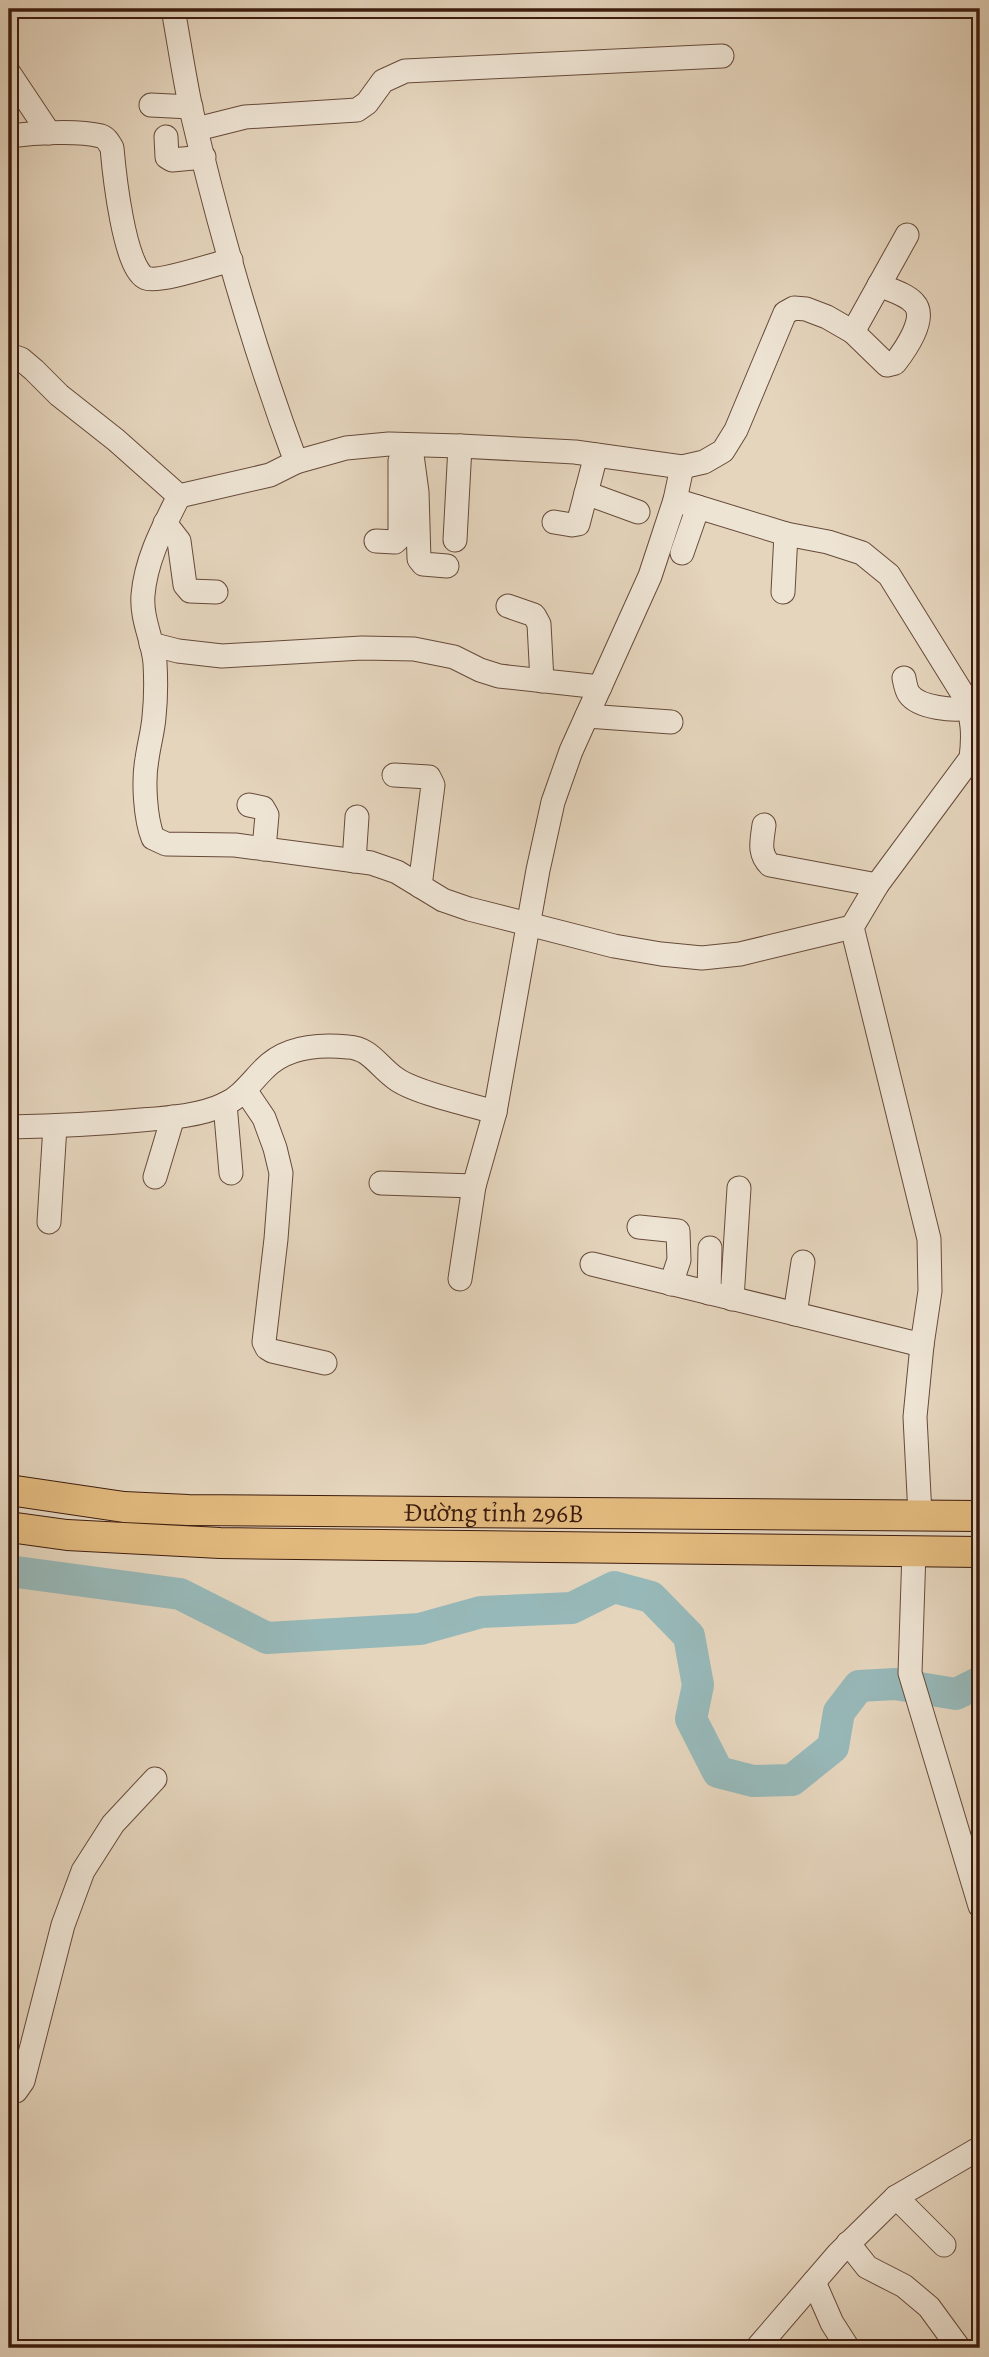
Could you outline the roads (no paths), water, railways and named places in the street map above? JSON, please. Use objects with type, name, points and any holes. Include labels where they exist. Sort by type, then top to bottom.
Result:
[{"type":"main road","name":"Đường tỉnh 296B","points":[[9,1490],[124,1507],[188,1510],[980,1516]]},
{"type":"main road","name":"Đường tỉnh 296B","points":[[9,1527],[67,1535],[220,1544],[980,1552]]},
{"type":"street","points":[[173,9],[194,118],[231,260],[268,386],[296,462]]},
{"type":"street","points":[[151,105],[194,118],[356,110],[367,103],[383,81],[405,71],[722,56]]},
{"type":"street","points":[[9,73],[49,133]]},
{"type":"street","points":[[9,136],[49,133],[101,136],[108,140],[112,148],[119,207],[127,239],[137,272],[146,278],[160,279],[231,260]]},
{"type":"street","points":[[166,137],[167,157],[172,160],[204,157]]},
{"type":"street","points":[[853,332],[907,235]]},
{"type":"street","points":[[852,927],[740,954],[702,958],[614,946],[468,909],[443,900],[397,872],[371,863],[235,845],[166,844],[153,838],[149,826],[146,761],[155,716],[155,659],[144,620],[142,597],[148,566],[179,496],[271,475],[296,462],[346,448],[460,446],[596,455],[682,467],[704,462],[723,451],[736,430],[785,313],[794,308],[806,309],[827,317],[853,332],[887,365],[895,363],[918,322],[918,309],[908,298],[879,285]]},
{"type":"street","points":[[9,355],[21,359],[59,395],[116,440],[179,496]]},
{"type":"street","points":[[455,540],[460,446]]},
{"type":"street","points":[[376,541],[395,542],[400,537],[409,448]]},
{"type":"street","points":[[409,448],[417,492],[419,559],[423,564],[446,566]]},
{"type":"street","points":[[554,522],[578,524],[596,455]]},
{"type":"street","points":[[460,1279],[474,1186],[495,1112],[538,870],[553,802],[571,751],[650,576],[675,500],[682,467]]},
{"type":"street","points":[[586,493],[638,512]]},
{"type":"street","points":[[675,500],[786,534],[828,542],[862,553],[889,575],[974,710],[976,750],[877,885],[852,927],[929,1239],[930,1291],[915,1417],[919,1515]]},
{"type":"street","points":[[682,553],[698,507]]},
{"type":"street","points":[[165,523],[180,541],[185,585],[190,591],[216,592]]},
{"type":"street","points":[[783,592],[786,534]]},
{"type":"street","points":[[508,606],[534,615],[538,624],[542,681]]},
{"type":"street","points":[[150,644],[222,656],[362,648],[414,649],[454,657],[499,676],[600,687]]},
{"type":"street","points":[[904,678],[908,694],[915,699],[956,711],[974,710]]},
{"type":"street","points":[[587,716],[671,722]]},
{"type":"street","points":[[394,775],[429,778],[433,785],[420,886]]},
{"type":"street","points":[[249,805],[263,808],[267,815],[264,849]]},
{"type":"street","points":[[354,861],[357,817]]},
{"type":"street","points":[[764,825],[761,846],[763,858],[770,865],[877,885]]},
{"type":"street","points":[[9,1127],[173,1117],[225,1104],[245,1090],[266,1067],[283,1054],[299,1049],[345,1046],[360,1048],[398,1081],[495,1112]]},
{"type":"street","points":[[245,1090],[264,1118],[281,1173],[264,1342],[272,1352],[326,1363]]},
{"type":"street","points":[[225,1104],[231,1173]]},
{"type":"street","points":[[155,1177],[173,1117]]},
{"type":"street","points":[[49,1222],[55,1126]]},
{"type":"street","points":[[381,1183],[474,1186]]},
{"type":"street","points":[[732,1299],[739,1188]]},
{"type":"street","points":[[639,1227],[678,1231],[679,1260],[671,1284]]},
{"type":"street","points":[[709,1293],[710,1248]]},
{"type":"street","points":[[794,1314],[803,1262]]},
{"type":"street","points":[[592,1265],[922,1345]]},
{"type":"street","points":[[914,1551],[910,1673],[980,1906]]},
{"type":"street","points":[[9,2092],[16,2091],[23,2081],[63,1925],[83,1871],[113,1824],[155,1779]]},
{"type":"street","points":[[760,2347],[848,2244],[896,2197],[980,2148]]},
{"type":"street","points":[[896,2197],[944,2245]]},
{"type":"street","points":[[848,2244],[867,2267],[904,2286],[929,2306],[959,2348]]},
{"type":"street","points":[[814,2282],[832,2323],[848,2348]]},
{"type":"waterway","points":[[9,1571],[180,1594],[267,1638],[420,1629],[481,1612],[572,1608],[614,1587],[651,1597],[689,1636],[698,1685],[691,1719],[718,1772],[753,1781],[792,1780],[833,1747],[839,1712],[859,1686],[895,1684],[956,1694],[980,1682]]}]
